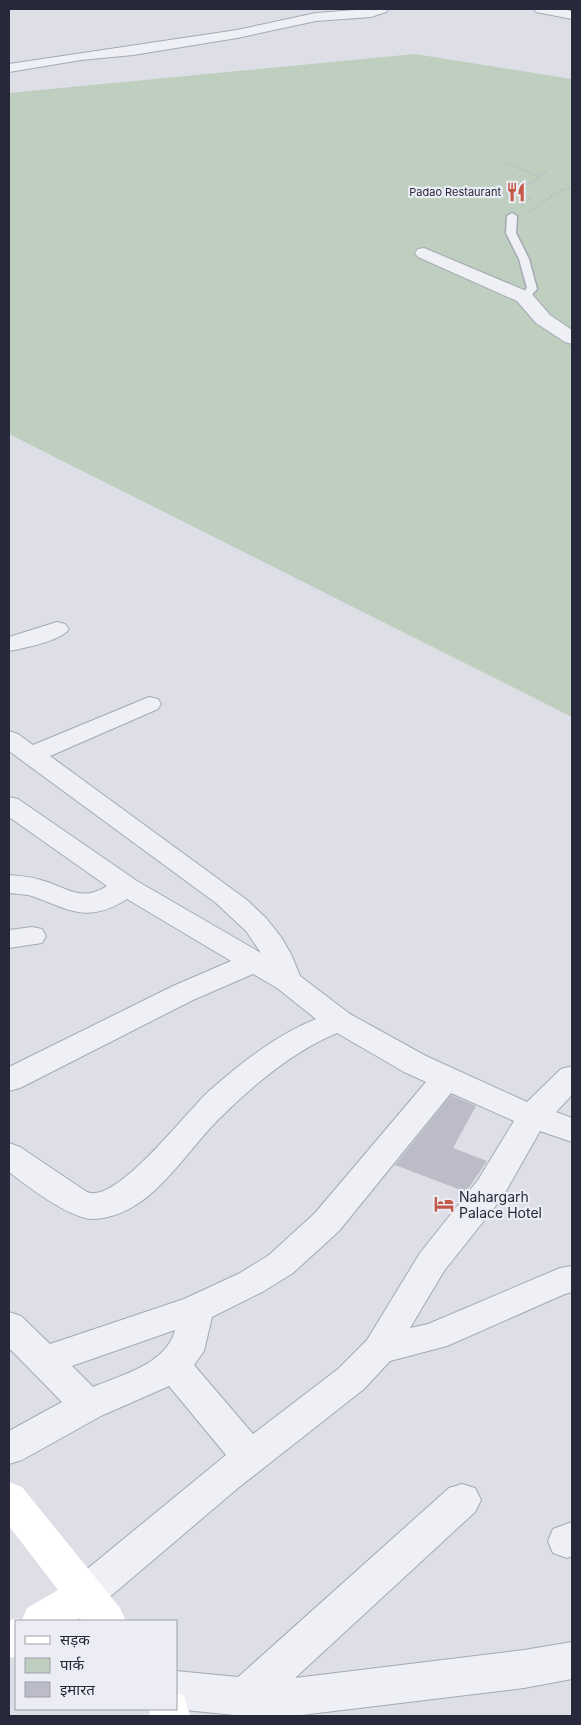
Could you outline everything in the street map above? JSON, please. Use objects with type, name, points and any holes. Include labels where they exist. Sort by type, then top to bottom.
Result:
[{"type":"street","points":[[9,68],[65,58],[133,51],[316,17],[371,13],[381,9]]},
{"type":"street","points":[[541,9],[572,15]]},
{"type":"street","points":[[424,253],[524,298],[543,319],[572,338]]},
{"type":"street","points":[[9,644],[57,629]]},
{"type":"street","points":[[31,755],[149,704]]},
{"type":"street","points":[[9,739],[226,897],[253,920],[274,946],[287,981]]},
{"type":"street","points":[[9,805],[127,887],[287,981],[339,1021],[415,1064],[514,1109],[572,1131]]},
{"type":"street","points":[[9,884],[35,887],[71,902],[86,904],[102,902],[127,887]]},
{"type":"street","points":[[9,1080],[183,993],[255,962]]},
{"type":"street","points":[[9,1155],[72,1199],[91,1207],[107,1204],[121,1198],[147,1178],[219,1099],[298,1040],[339,1021]]},
{"type":"street","points":[[44,1620],[95,1608],[250,1458],[351,1379],[380,1350],[432,1262],[490,1188],[533,1115],[572,1077]]},
{"type":"street","points":[[44,1361],[196,1309],[252,1282],[281,1264],[320,1228],[446,1078]]},
{"type":"street","points":[[380,1350],[435,1336],[560,1281],[572,1279]]},
{"type":"street","points":[[162,1374],[186,1351],[192,1333],[196,1309]]},
{"type":"street","points":[[9,1326],[88,1405]]},
{"type":"street","points":[[9,1449],[88,1405],[162,1374],[177,1370],[250,1458]]},
{"type":"street","points":[[9,1498],[95,1608]]},
{"type":"street","points":[[245,1697],[462,1500]]},
{"type":"street","points":[[178,1690],[245,1697],[293,1697],[524,1669],[572,1661]]},
{"type":"lane","points":[[512,216],[508,225],[510,234],[524,258],[532,289],[524,298]]},
{"type":"path","points":[[507,163],[537,176],[546,172]]},
{"type":"path","points":[[527,185],[539,179],[537,176]]},
{"type":"path","points":[[512,216],[527,213],[559,191],[570,187]]},
{"type":"green space","points":[[415,54],[572,79],[572,717],[9,434],[9,93]]},
{"type":"building","points":[[451,1095],[476,1106],[453,1148],[487,1161],[466,1192],[395,1165]]},
{"type":"place","name":"Padao Restaurant","points":[[516,192]]},
{"type":"place","name":"Nahargarh Palace Hotel","points":[[444,1204]]}]
